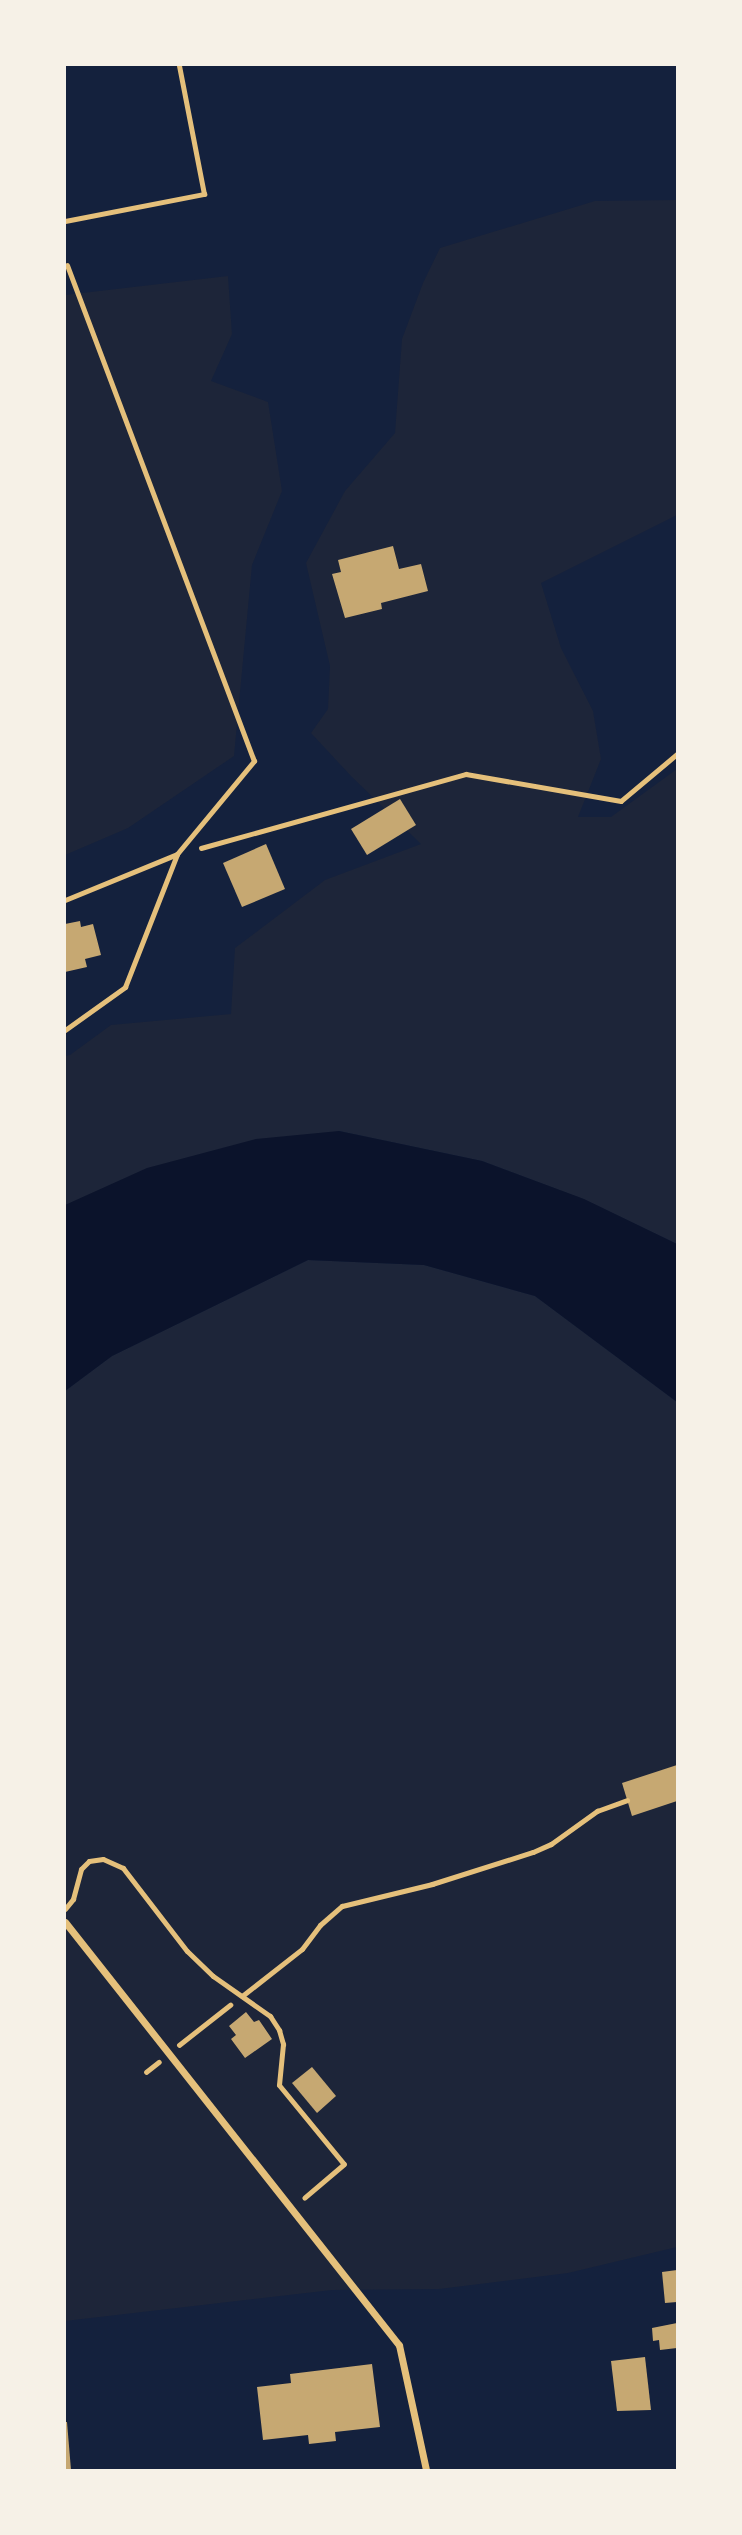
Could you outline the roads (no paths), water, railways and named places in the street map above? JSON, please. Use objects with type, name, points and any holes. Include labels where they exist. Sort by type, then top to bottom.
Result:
[{"type":"street","points":[[65,1923],[399,2345],[426,2470]]},
{"type":"lane","points":[[65,220],[204,194],[179,65]]},
{"type":"lane","points":[[65,264],[254,761],[177,855],[125,987],[65,1030]]},
{"type":"lane","points":[[65,900],[177,855]]},
{"type":"lane","points":[[242,1996],[302,1949],[320,1926],[342,1906],[432,1884],[533,1852],[551,1844],[597,1811],[627,1800]]},
{"type":"lane","points":[[65,1909],[73,1899],[81,1869],[89,1861],[103,1859],[123,1868],[187,1951],[213,1976],[270,2016],[284,2044],[279,2085],[344,2164],[304,2198]]}]
